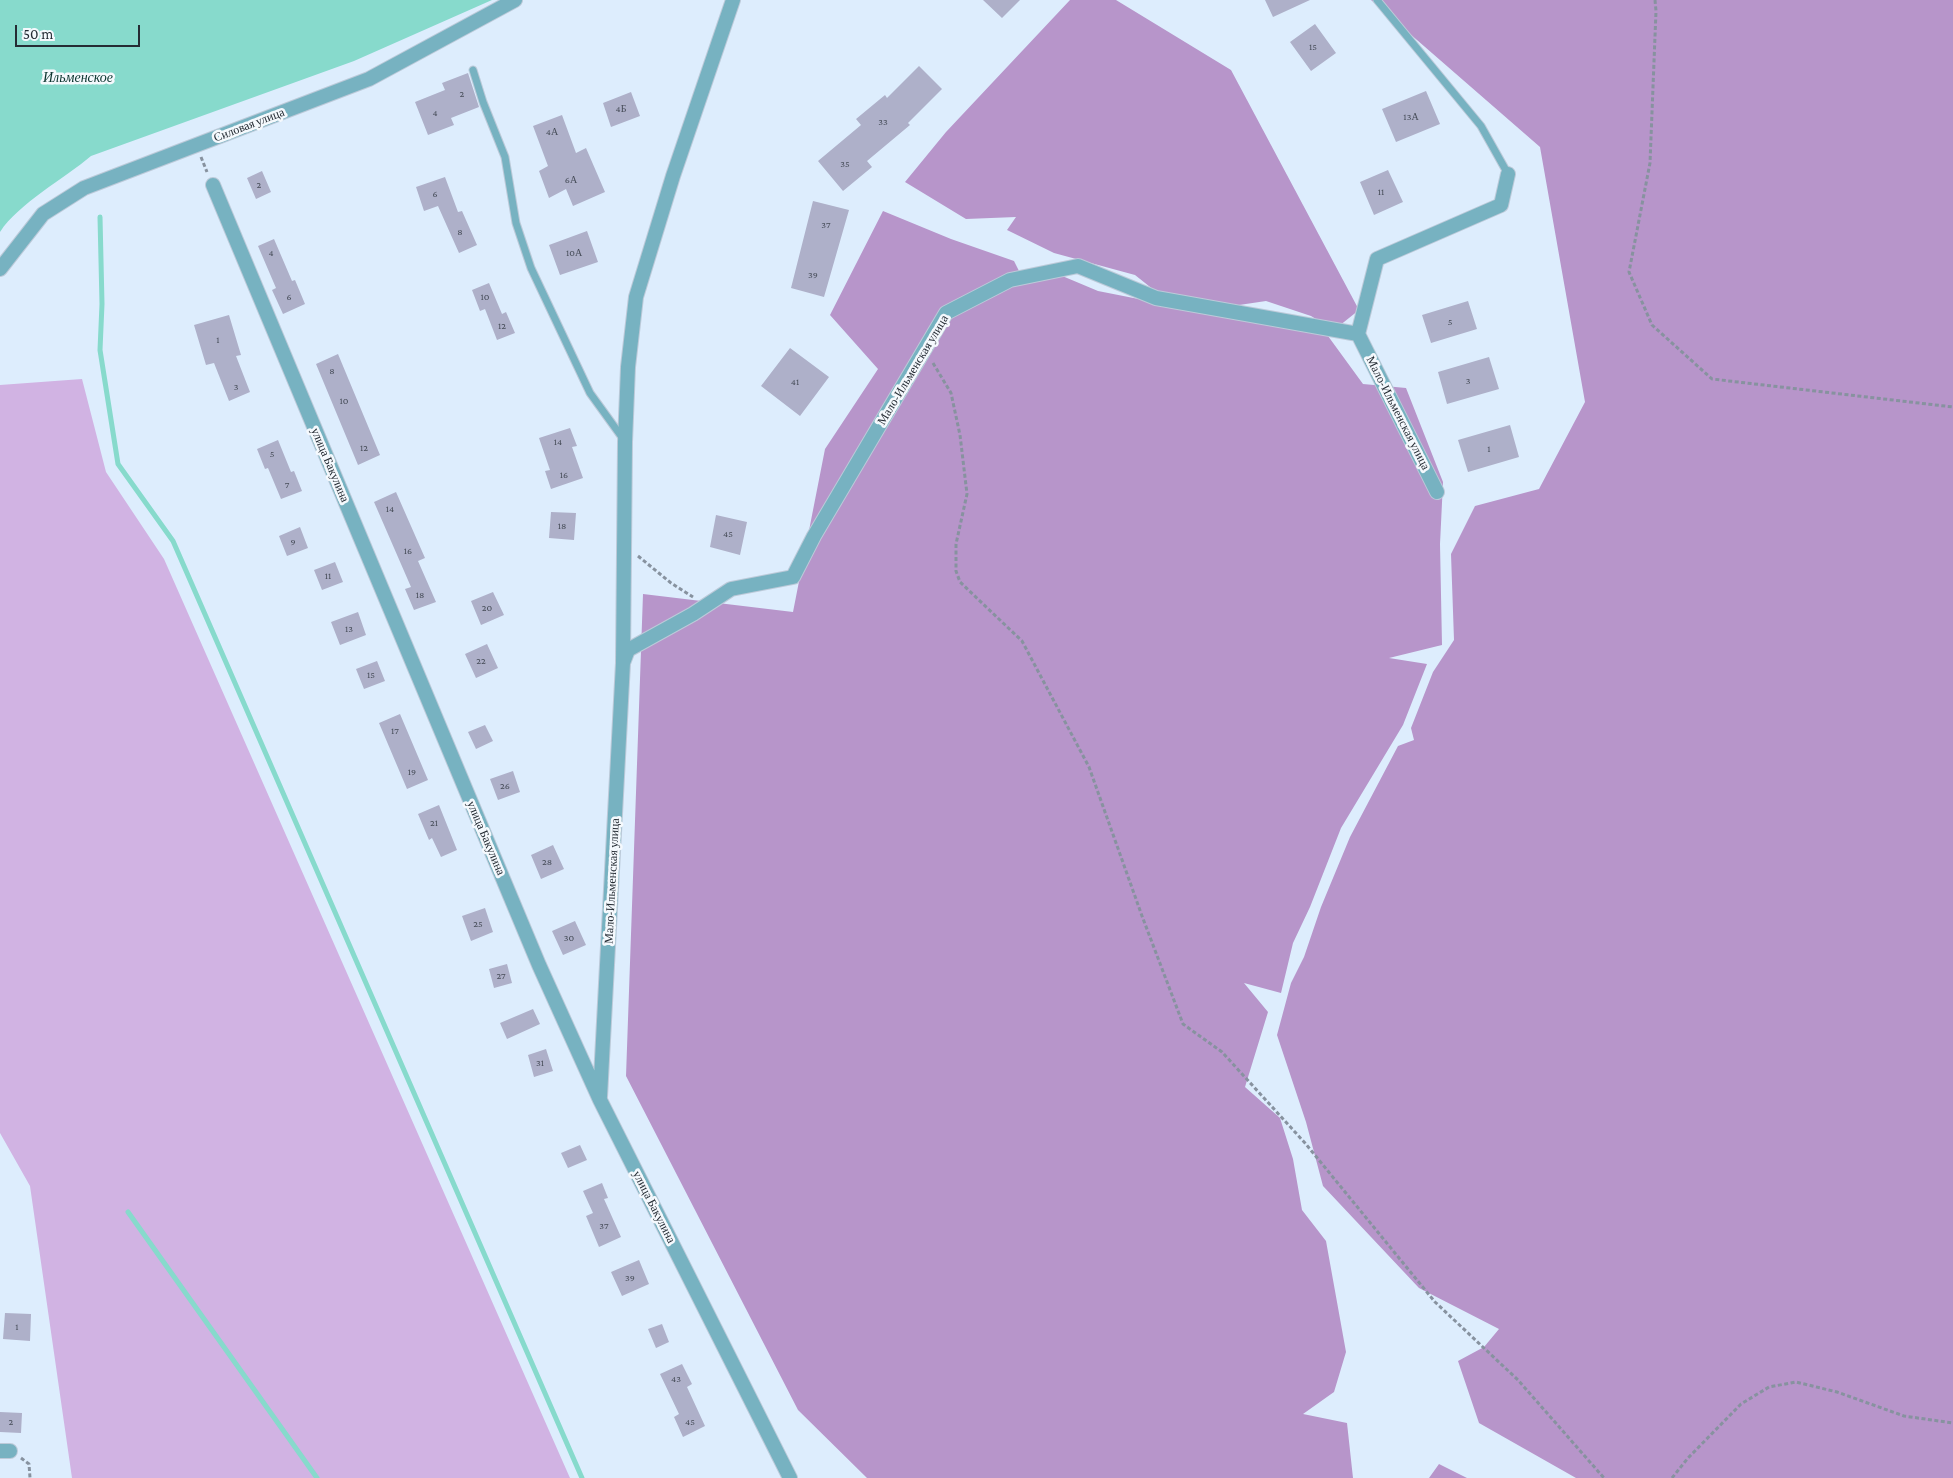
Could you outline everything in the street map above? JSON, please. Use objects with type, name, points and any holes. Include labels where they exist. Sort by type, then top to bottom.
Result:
[{"type":"street","name":"Силовая улица","points":[[0,269],[43,214],[84,188],[369,79],[514,0]]},
{"type":"street","name":"Мало-Ильменская улица","points":[[600,1100],[623,663],[625,442],[628,367],[636,296],[673,176],[733,0]]},
{"type":"street","points":[[1358,334],[1377,260],[1502,205],[1508,174]]},
{"type":"street","name":"улица Бакулина","points":[[213,185],[536,956],[600,1100],[790,1478]]},
{"type":"street","name":"Мало-Ильменская улица","points":[[623,663],[628,650],[693,614],[731,590],[793,577],[814,536],[946,313],[1010,280],[1078,266],[1156,298],[1358,334],[1437,492]]},
{"type":"lane","points":[[1377,0],[1481,126],[1508,174]]},
{"type":"lane","points":[[473,70],[483,102],[505,157],[516,223],[531,268],[590,393],[625,442]]},
{"type":"path","points":[[1655,0],[1650,163],[1629,272],[1652,325],[1712,378],[1953,407]]},
{"type":"path","points":[[196,145],[213,185]]},
{"type":"path","points":[[925,349],[951,393],[960,435],[967,494],[956,544],[956,571],[960,582],[1022,641],[1089,767],[1183,1024],[1222,1052],[1305,1143],[1435,1302],[1518,1380],[1604,1478]]},
{"type":"path","points":[[624,545],[671,583],[707,605]]},
{"type":"path","points":[[1672,1478],[1688,1458],[1741,1404],[1769,1387],[1796,1382],[1837,1392],[1904,1416],[1953,1423]]},
{"type":"path","points":[[5,1451],[30,1464],[30,1478]]},
{"type":"shaded area","points":[[1070,0],[1116,0],[1231,70],[1359,310],[1334,330],[1311,316],[1266,301],[1192,312],[1275,314],[1305,330],[1328,336],[1363,384],[1406,388],[1443,482],[1440,544],[1442,645],[1389,658],[1427,664],[1403,725],[1341,828],[1310,907],[1293,943],[1281,993],[1244,983],[1268,1012],[1245,1087],[1280,1118],[1293,1159],[1302,1210],[1326,1241],[1346,1352],[1334,1392],[1303,1414],[1347,1423],[1353,1478],[867,1478],[798,1410],[626,1076],[643,594],[793,612],[825,449],[878,369],[830,315],[883,211],[951,239],[1014,261],[1024,281],[1048,270],[1098,291],[1174,306],[1135,275],[1054,253],[1007,230],[1016,217],[966,219],[905,182],[946,132]]},
{"type":"shaded area","points":[[1371,0],[1953,0],[1953,1478],[1576,1478],[1479,1423],[1458,1361],[1484,1347],[1499,1329],[1419,1288],[1323,1186],[1306,1122],[1277,1035],[1291,983],[1304,957],[1321,907],[1350,837],[1398,746],[1414,740],[1411,728],[1433,672],[1454,640],[1451,554],[1475,506],[1539,489],[1585,402],[1540,147]]},
{"type":"shaded area","points":[[82,379],[106,472],[164,559],[570,1478],[72,1478],[30,1186],[0,1133],[0,385]]},
{"type":"shaded area","points":[[1439,1464],[1467,1478],[1429,1478]]},
{"type":"water","name":"Ильменское","points":[[0,0],[492,0],[354,61],[91,156],[18,211],[0,232]]},
{"type":"building","points":[[983,0],[1020,0],[1002,18]]},
{"type":"building","points":[[1265,0],[1310,0],[1273,17]]},
{"type":"building","points":[[1315,24],[1336,53],[1311,71],[1290,42]]},
{"type":"building","points":[[919,66],[942,89],[908,123],[910,125],[867,161],[872,167],[843,191],[818,161],[861,125],[856,119],[885,95],[887,98]]},
{"type":"building","points":[[468,73],[479,107],[451,118],[454,125],[428,135],[415,102],[445,90],[442,83]]},
{"type":"building","points":[[1426,91],[1440,124],[1396,142],[1382,109]]},
{"type":"building","points":[[631,92],[640,116],[611,127],[603,103]]},
{"type":"building","points":[[562,115],[576,153],[586,148],[605,192],[573,206],[566,189],[549,198],[539,171],[548,166],[533,126]]},
{"type":"building","points":[[1388,170],[1403,202],[1374,215],[1360,182]]},
{"type":"building","points":[[262,171],[271,192],[256,199],[247,178]]},
{"type":"building","points":[[445,177],[458,212],[462,211],[477,245],[459,253],[438,206],[424,211],[416,187]]},
{"type":"building","points":[[813,201],[849,210],[824,297],[791,288]]},
{"type":"building","points":[[587,231],[598,262],[560,275],[549,245]]},
{"type":"building","points":[[274,239],[292,281],[295,280],[305,304],[283,314],[272,290],[276,288],[258,246]]},
{"type":"building","points":[[489,283],[502,314],[506,312],[515,333],[497,340],[485,309],[480,311],[472,290]]},
{"type":"building","points":[[1468,301],[1477,329],[1431,343],[1422,315]]},
{"type":"building","points":[[229,315],[241,355],[236,356],[250,392],[229,401],[214,363],[206,365],[194,325]]},
{"type":"building","points":[[790,348],[829,377],[800,416],[761,386]]},
{"type":"building","points":[[338,354],[380,455],[358,465],[316,364]]},
{"type":"building","points":[[1489,357],[1499,389],[1447,404],[1438,372]]},
{"type":"building","points":[[1510,425],[1519,457],[1468,472],[1458,440]]},
{"type":"building","points":[[570,428],[577,446],[572,447],[583,478],[551,489],[545,471],[550,470],[539,438]]},
{"type":"building","points":[[278,440],[291,472],[294,471],[302,491],[281,499],[268,468],[265,469],[257,449]]},
{"type":"building","points":[[396,492],[425,558],[418,561],[436,602],[414,610],[405,589],[411,587],[374,502]]},
{"type":"building","points":[[551,512],[576,513],[574,540],[549,538]]},
{"type":"building","points":[[716,515],[747,522],[740,555],[710,547]]},
{"type":"building","points":[[300,527],[308,548],[287,556],[279,536]]},
{"type":"building","points":[[335,562],[343,582],[322,590],[314,570]]},
{"type":"building","points":[[493,592],[504,615],[481,625],[471,601]]},
{"type":"building","points":[[358,612],[366,635],[340,645],[331,622]]},
{"type":"building","points":[[487,644],[498,668],[476,678],[465,654]]},
{"type":"building","points":[[377,661],[385,681],[364,689],[356,669]]},
{"type":"building","points":[[400,714],[428,780],[407,789],[379,723]]},
{"type":"building","points":[[485,725],[493,741],[476,749],[468,732]]},
{"type":"building","points":[[513,771],[520,792],[498,800],[490,779]]},
{"type":"building","points":[[439,805],[457,850],[441,857],[432,838],[429,840],[418,814]]},
{"type":"building","points":[[553,845],[564,869],[541,879],[531,855]]},
{"type":"building","points":[[485,908],[493,932],[471,941],[462,916]]},
{"type":"building","points":[[575,921],[586,945],[563,955],[552,931]]},
{"type":"building","points":[[507,964],[512,983],[494,988],[489,969]]},
{"type":"building","points":[[533,1009],[540,1024],[507,1039],[500,1023]]},
{"type":"building","points":[[546,1049],[553,1071],[534,1077],[528,1055]]},
{"type":"building","points":[[580,1145],[587,1160],[568,1168],[561,1153]]},
{"type":"building","points":[[602,1183],[608,1198],[604,1199],[621,1237],[599,1247],[586,1216],[593,1213],[583,1191]]},
{"type":"building","points":[[639,1260],[649,1284],[622,1296],[611,1272]]},
{"type":"building","points":[[5,1313],[31,1314],[30,1341],[3,1339]]},
{"type":"building","points":[[662,1324],[669,1342],[656,1348],[648,1329]]},
{"type":"building","points":[[682,1364],[692,1384],[687,1387],[705,1426],[683,1437],[674,1417],[679,1414],[660,1374]]},
{"type":"building","points":[[0,1412],[22,1413],[21,1433],[0,1432]]},
{"type":"waterway","points":[[100,217],[102,304],[100,350],[118,464],[173,541],[582,1478]]},
{"type":"waterway","points":[[128,1212],[317,1478]]}]
